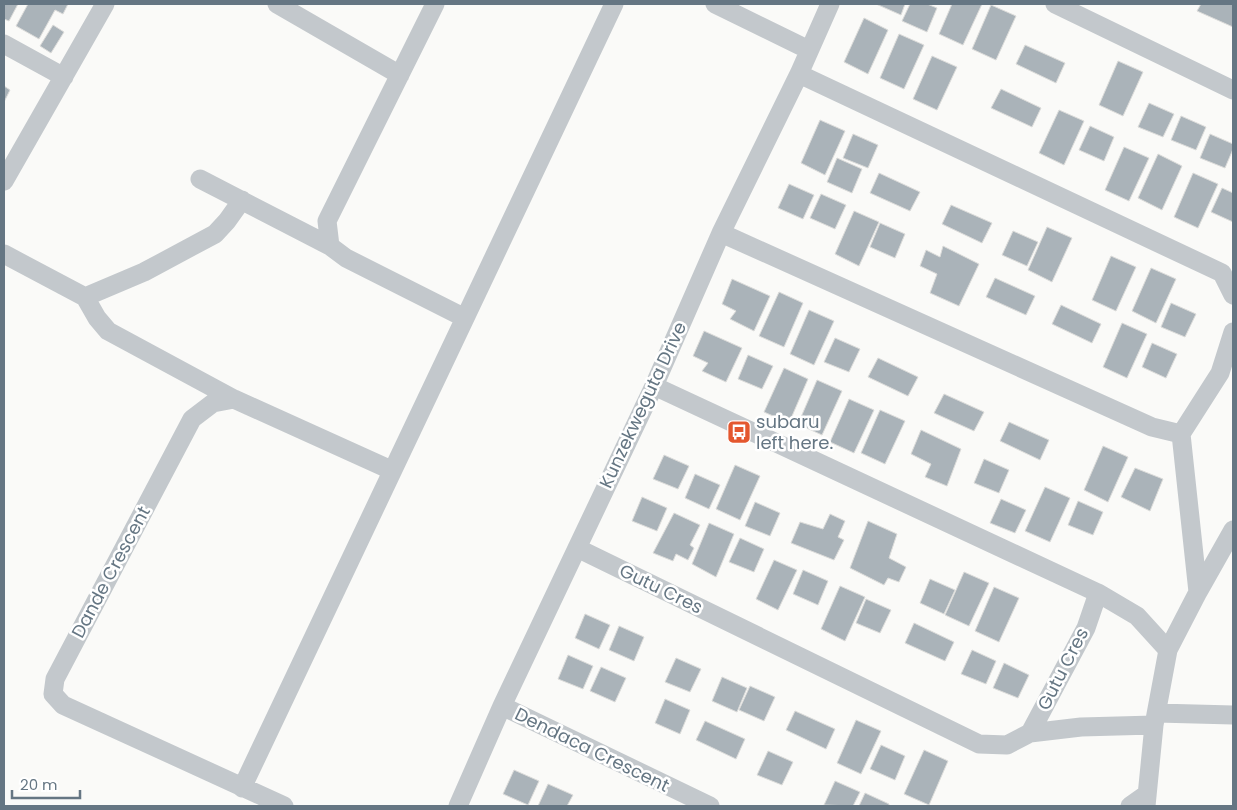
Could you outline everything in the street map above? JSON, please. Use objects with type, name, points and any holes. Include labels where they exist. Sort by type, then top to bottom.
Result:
[{"type":"street","points":[[4,180],[105,4]]},
{"type":"street","points":[[277,4],[400,75]]},
{"type":"street","points":[[330,246],[327,221],[435,4]]},
{"type":"street","points":[[242,788],[391,470],[466,318],[614,4]]},
{"type":"street","points":[[715,4],[809,50]]},
{"type":"street","name":"Kunzekweguta Drive","points":[[458,806],[502,706],[654,386],[721,233],[830,4]]},
{"type":"street","points":[[1055,4],[1233,90]]},
{"type":"street","points":[[4,44],[64,77]]},
{"type":"street","points":[[798,74],[1228,274],[1233,295]]},
{"type":"street","points":[[200,179],[330,246],[346,258],[466,318]]},
{"type":"street","points":[[85,297],[144,272],[215,234],[227,222],[242,200]]},
{"type":"street","points":[[721,233],[1152,427],[1181,434]]},
{"type":"street","points":[[4,254],[85,297],[97,318],[108,331],[234,398],[391,470]]},
{"type":"street","points":[[1198,592],[1181,434],[1220,374],[1233,332]]},
{"type":"street","points":[[654,386],[1098,593],[1137,616],[1168,650]]},
{"type":"street","name":"Dande Crescent","points":[[234,398],[214,403],[192,419],[55,679],[53,694],[63,705],[284,806]]},
{"type":"street","points":[[1130,806],[1146,800],[1155,719],[1168,650],[1233,530]]},
{"type":"street","name":"Gutu Cres","points":[[577,548],[978,744],[1007,745],[1030,733],[1086,628],[1098,593]]},
{"type":"street","name":"Dendaca Crescent","points":[[502,706],[710,806]]},
{"type":"street","points":[[1030,733],[1155,719],[1233,715]]},
{"type":"building","points":[[4,4],[18,4],[9,21],[4,19]]},
{"type":"building","points":[[28,4],[68,4],[63,14],[55,10],[39,39],[16,26]]},
{"type":"building","points":[[876,4],[905,4],[901,15]]},
{"type":"building","points":[[910,4],[927,4],[937,8],[927,32],[902,21]]},
{"type":"building","points":[[952,4],[982,4],[963,45],[939,34]]},
{"type":"building","points":[[1201,4],[1233,4],[1233,27],[1197,11]]},
{"type":"building","points":[[991,5],[1016,16],[996,60],[972,49]]},
{"type":"building","points":[[864,18],[888,30],[868,74],[844,62]]},
{"type":"building","points":[[53,25],[64,32],[51,53],[40,46]]},
{"type":"building","points":[[899,34],[924,45],[904,89],[880,78]]},
{"type":"building","points":[[1025,45],[1065,63],[1056,83],[1016,64]]},
{"type":"building","points":[[932,56],[957,67],[937,110],[913,99]]},
{"type":"building","points":[[1118,61],[1143,72],[1123,116],[1099,105]]},
{"type":"building","points":[[4,86],[10,90],[4,102]]},
{"type":"building","points":[[1001,89],[1041,108],[1032,127],[991,108]]},
{"type":"building","points":[[1149,103],[1174,114],[1163,137],[1138,127]]},
{"type":"building","points":[[1059,110],[1084,121],[1064,165],[1039,153]]},
{"type":"building","points":[[1181,116],[1206,127],[1196,150],[1171,140]]},
{"type":"building","points":[[820,120],[845,131],[825,175],[801,163]]},
{"type":"building","points":[[1090,126],[1114,137],[1104,161],[1079,150]]},
{"type":"building","points":[[853,134],[878,145],[868,168],[843,158]]},
{"type":"building","points":[[1210,134],[1233,144],[1233,149],[1225,168],[1200,158]]},
{"type":"building","points":[[1124,147],[1149,158],[1129,201],[1105,190]]},
{"type":"building","points":[[1158,154],[1182,166],[1162,210],[1138,198]]},
{"type":"building","points":[[837,158],[862,169],[852,193],[827,182]]},
{"type":"building","points":[[879,173],[920,192],[910,211],[870,193]]},
{"type":"building","points":[[1193,173],[1218,184],[1198,228],[1174,217]]},
{"type":"building","points":[[789,184],[814,195],[803,219],[778,208]]},
{"type":"building","points":[[1222,188],[1233,193],[1233,222],[1211,212]]},
{"type":"building","points":[[821,194],[846,205],[835,229],[810,218]]},
{"type":"building","points":[[951,205],[992,223],[982,243],[942,224]]},
{"type":"building","points":[[854,211],[879,222],[859,266],[835,254]]},
{"type":"building","points":[[880,223],[905,234],[895,258],[870,247]]},
{"type":"building","points":[[1047,227],[1072,238],[1052,282],[1028,270]]},
{"type":"building","points":[[1013,231],[1038,242],[1027,266],[1002,255]]},
{"type":"building","points":[[943,246],[979,264],[959,306],[930,293],[937,274],[920,266],[926,250],[940,257]]},
{"type":"building","points":[[1111,256],[1136,267],[1116,311],[1092,300]]},
{"type":"building","points":[[1151,268],[1176,279],[1156,323],[1132,311]]},
{"type":"building","points":[[995,278],[1035,296],[1026,315],[986,297]]},
{"type":"building","points":[[732,279],[770,296],[754,331],[730,319],[736,311],[722,304]]},
{"type":"building","points":[[779,292],[803,303],[784,347],[759,336]]},
{"type":"building","points":[[1171,303],[1196,314],[1185,337],[1161,327]]},
{"type":"building","points":[[1061,305],[1101,324],[1092,343],[1052,324]]},
{"type":"building","points":[[809,310],[834,321],[814,365],[790,354]]},
{"type":"building","points":[[1122,323],[1147,334],[1127,378],[1103,367]]},
{"type":"building","points":[[704,331],[742,348],[726,382],[702,371],[708,363],[693,356]]},
{"type":"building","points":[[835,338],[860,349],[849,372],[824,362]]},
{"type":"building","points":[[1152,343],[1177,354],[1166,378],[1142,367]]},
{"type":"building","points":[[748,355],[773,366],[762,389],[738,379]]},
{"type":"building","points":[[878,358],[918,377],[908,396],[868,377]]},
{"type":"building","points":[[784,368],[808,379],[789,423],[764,412]]},
{"type":"building","points":[[817,380],[842,391],[822,435],[798,424]]},
{"type":"building","points":[[944,394],[984,412],[974,431],[934,413]]},
{"type":"building","points":[[849,399],[874,410],[854,453],[830,442]]},
{"type":"building","points":[[880,410],[905,421],[885,464],[861,453]]},
{"type":"building","points":[[1009,422],[1049,440],[1040,460],[1000,441]]},
{"type":"building","points":[[921,430],[961,449],[947,486],[925,477],[931,464],[911,454]]},
{"type":"building","points":[[1103,446],[1128,457],[1108,502],[1084,490]]},
{"type":"building","points":[[664,455],[689,466],[678,489],[653,479]]},
{"type":"building","points":[[984,459],[1009,470],[999,493],[974,483]]},
{"type":"building","points":[[735,465],[760,476],[740,520],[716,509]]},
{"type":"building","points":[[1135,468],[1163,479],[1150,511],[1121,497]]},
{"type":"building","points":[[695,474],[720,485],[709,509],[685,498]]},
{"type":"building","points":[[1045,487],[1070,498],[1050,542],[1025,531]]},
{"type":"building","points":[[642,497],[667,508],[657,531],[632,521]]},
{"type":"building","points":[[1001,499],[1026,510],[1015,533],[990,523]]},
{"type":"building","points":[[1078,501],[1103,512],[1093,535],[1068,525]]},
{"type":"building","points":[[755,502],[780,513],[770,536],[745,526]]},
{"type":"building","points":[[674,513],[700,525],[690,545],[694,548],[688,560],[676,554],[673,561],[653,553]]},
{"type":"building","points":[[830,514],[845,521],[838,537],[844,540],[834,560],[791,543],[800,522],[823,529]]},
{"type":"building","points":[[868,521],[897,534],[889,558],[906,567],[899,582],[888,578],[884,585],[850,568]]},
{"type":"building","points":[[709,523],[734,534],[716,577],[692,564]]},
{"type":"building","points":[[740,538],[764,549],[754,572],[729,562]]},
{"type":"building","points":[[774,560],[797,570],[778,610],[756,599]]},
{"type":"building","points":[[803,570],[828,581],[818,605],[793,594]]},
{"type":"building","points":[[964,572],[989,583],[969,626],[945,615]]},
{"type":"building","points":[[930,579],[955,590],[944,614],[920,603]]},
{"type":"building","points":[[840,586],[865,597],[845,641],[821,629]]},
{"type":"building","points":[[994,587],[1019,598],[999,642],[975,631]]},
{"type":"building","points":[[866,599],[891,610],[880,633],[856,623]]},
{"type":"building","points":[[585,614],[610,625],[599,649],[575,638]]},
{"type":"building","points":[[914,623],[954,642],[945,661],[905,643]]},
{"type":"building","points":[[619,626],[644,637],[634,661],[609,650]]},
{"type":"building","points":[[972,650],[996,661],[986,684],[961,674]]},
{"type":"building","points":[[568,655],[593,666],[583,689],[558,679]]},
{"type":"building","points":[[676,658],[701,669],[690,692],[665,682]]},
{"type":"building","points":[[1004,663],[1029,675],[1018,698],[993,688]]},
{"type":"building","points":[[601,667],[626,678],[615,702],[590,691]]},
{"type":"building","points":[[722,677],[747,688],[737,712],[712,701]]},
{"type":"building","points":[[750,686],[775,697],[764,721],[739,710]]},
{"type":"building","points":[[665,699],[690,710],[680,734],[655,723]]},
{"type":"building","points":[[795,711],[835,729],[826,749],[786,730]]},
{"type":"building","points":[[856,720],[881,731],[861,774],[837,763]]},
{"type":"building","points":[[705,721],[745,739],[736,759],[696,740]]},
{"type":"building","points":[[881,745],[905,756],[895,780],[870,769]]},
{"type":"building","points":[[924,750],[948,761],[929,805],[904,794]]},
{"type":"building","points":[[768,751],[793,762],[782,785],[757,775]]},
{"type":"building","points":[[514,770],[539,781],[528,805],[503,794]]},
{"type":"building","points":[[835,781],[860,792],[853,806],[824,805]]},
{"type":"building","points":[[548,784],[573,795],[567,806],[538,806]]},
{"type":"building","points":[[865,793],[889,804],[889,806],[859,806]]},
{"type":"place","name":"subaru left here.","points":[[739,432]]}]
